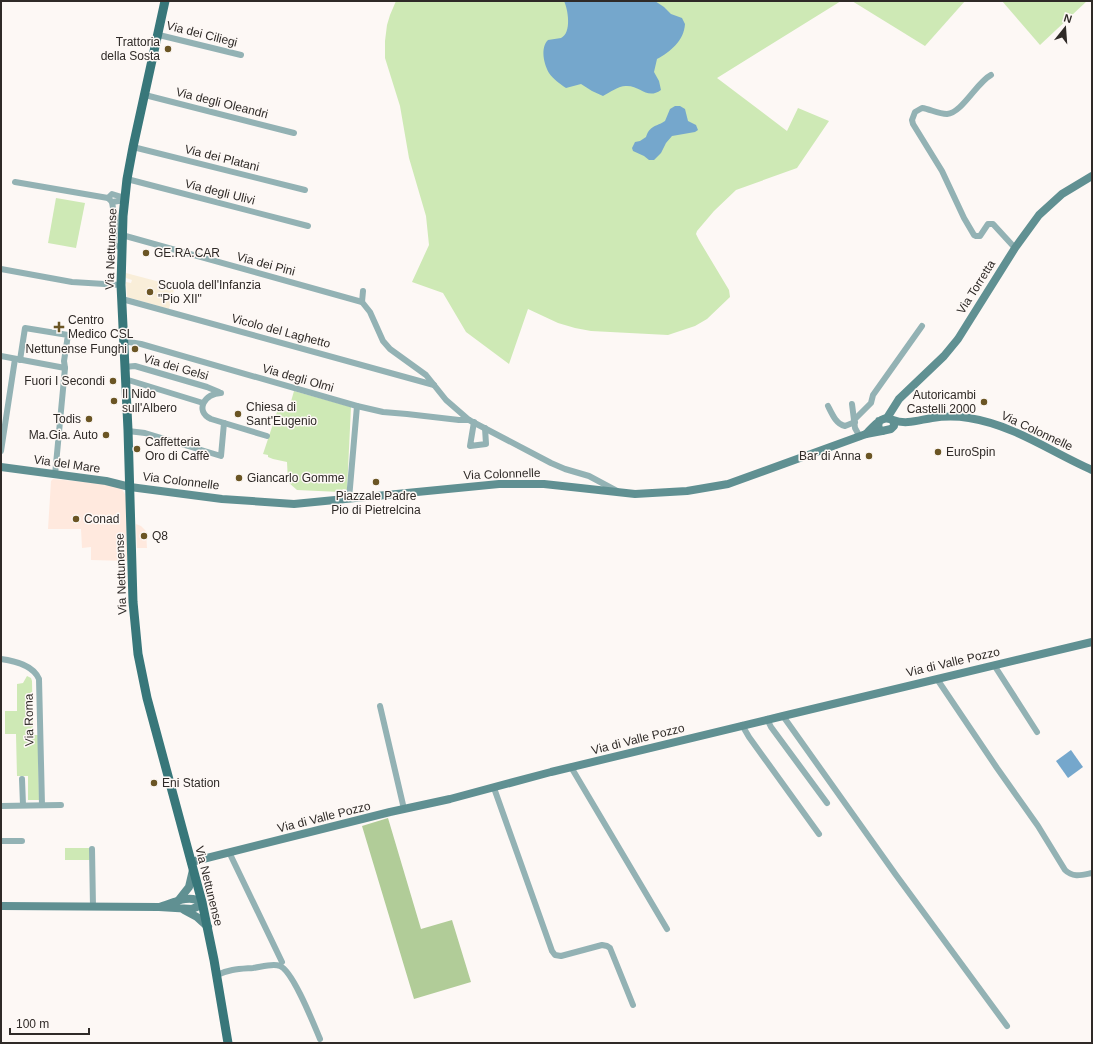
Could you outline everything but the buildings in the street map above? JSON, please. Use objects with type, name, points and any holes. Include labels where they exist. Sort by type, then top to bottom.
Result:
[{"type":"main road","name":"Via Nettunense","points":[[165,1],[159,35],[127,179],[122,235],[121,285],[128,431],[133,602],[140,668],[208,927],[228,1043]]},
{"type":"street","name":"Via dei Ciliegi","points":[[159,35],[241,55]]},
{"type":"street","points":[[991,75],[984,78],[974,92],[953,112],[948,114],[922,108],[915,112],[912,120],[942,171],[964,218],[974,234],[978,236],[988,224],[993,224],[1015,248]]},
{"type":"street","name":"Via degli Oleandri","points":[[146,95],[294,133]]},
{"type":"street","name":"Via dei Platani","points":[[133,147],[305,190]]},
{"type":"street","name":"Via Torretta","points":[[891,422],[900,399],[955,343],[1015,248],[1033,223],[1052,202],[1062,194],[1092,176]]},
{"type":"street","name":"Via degli Ulivi","points":[[127,179],[308,226]]},
{"type":"street","points":[[15,182],[110,200]]},
{"type":"street","points":[[122,248],[114,245],[115,220],[110,200],[112,194],[125,199]]},
{"type":"street","name":"Via dei Pini","points":[[122,235],[362,303]]},
{"type":"street","points":[[1,269],[72,282],[121,285]]},
{"type":"street","points":[[363,291],[362,303],[374,319],[383,341],[390,350],[424,373],[446,400],[472,421],[551,463],[589,476],[620,493]]},
{"type":"street","name":"Vicolo del Laghetto","points":[[122,299],[434,385]]},
{"type":"street","points":[[828,406],[834,418],[841,425],[845,426],[855,421],[871,403],[873,395],[922,326]]},
{"type":"street","points":[[1,451],[4,400],[25,328],[68,335],[64,361],[65,368],[55,475]]},
{"type":"street","name":"Via degli Olmi","points":[[123,341],[141,344],[356,406],[383,412],[472,421]]},
{"type":"street","points":[[1,356],[65,368]]},
{"type":"street","name":"Via dei Gelsi","points":[[124,367],[135,366],[207,387],[221,393],[209,395],[203,403]]},
{"type":"street","points":[[125,379],[203,403],[203,410],[206,416],[268,436]]},
{"type":"street","points":[[852,404],[855,428],[863,435]]},
{"type":"street","points":[[348,499],[356,406]]},
{"type":"street","name":"Via Colonnelle","points":[[130,487],[222,499],[294,504],[524,483],[620,493],[672,493],[721,486],[759,474],[863,435],[891,422],[956,416],[984,421],[1012,431],[1092,470]]},
{"type":"street","points":[[472,421],[470,446],[486,444],[485,428]]},
{"type":"street","points":[[882,431],[878,428],[891,422]]},
{"type":"street","name":"Via Colonnelle","points":[[863,435],[891,429],[891,422]]},
{"type":"street","points":[[128,431],[145,433],[221,456],[224,423]]},
{"type":"street","name":"Via del Mare","points":[[1,467],[106,481],[130,487]]},
{"type":"street","name":"Via di Valle Pozzo","points":[[192,866],[229,852],[494,788],[571,767],[742,725],[1092,642]]},
{"type":"street","name":"Via Roma","points":[[1,660],[16,662],[27,667],[35,672],[39,679],[42,805]]},
{"type":"street","points":[[994,665],[1037,732]]},
{"type":"street","points":[[937,678],[1038,826],[1065,870],[1070,874],[1075,875],[1092,873]]},
{"type":"street","points":[[380,706],[404,809]]},
{"type":"street","points":[[783,716],[896,875],[1007,1026]]},
{"type":"street","points":[[768,719],[771,727],[827,803]]},
{"type":"street","points":[[742,725],[749,737],[820,834]]},
{"type":"street","points":[[571,767],[667,929]]},
{"type":"street","points":[[22,779],[23,805]]},
{"type":"street","points":[[494,788],[552,951],[561,956],[602,945],[609,946],[633,1005]]},
{"type":"street","points":[[1,806],[61,805]]},
{"type":"street","points":[[1,841],[22,841]]},
{"type":"street","points":[[92,850],[93,907]]},
{"type":"street","points":[[229,852],[282,962]]},
{"type":"street","points":[[180,905],[189,886],[192,866]]},
{"type":"street","points":[[1,906],[159,907],[180,905],[194,909],[202,902]]},
{"type":"street","points":[[180,905],[208,927]]},
{"type":"street","points":[[217,975],[233,969],[274,965],[281,966],[288,973],[296,987],[320,1039]]},
{"type":"shaded area","name":"Scuola dell'Infanzia \"Pio XII\"","points":[[126,273],[175,286],[169,309],[127,297],[126,282],[131,283],[132,280],[126,278]]},
{"type":"shaded area","points":[[53,479],[106,484],[121,488],[126,499],[127,561],[91,560],[91,547],[82,548],[81,529],[48,529],[51,481]]},
{"type":"shaded area","points":[[136,524],[141,526],[146,531],[147,548],[137,548]]},
{"type":"green space","points":[[396,1],[841,1],[717,78],[787,131],[798,108],[829,121],[797,168],[736,190],[714,211],[697,231],[696,234],[699,240],[729,290],[730,297],[707,319],[695,326],[668,335],[591,331],[558,323],[528,309],[509,364],[466,332],[443,293],[412,282],[429,245],[426,216],[409,158],[400,106],[385,58],[387,25]]},
{"type":"green space","points":[[852,1],[965,1],[925,46]]},
{"type":"green space","points":[[1002,1],[1087,1],[1040,45]]},
{"type":"green space","points":[[56,198],[85,203],[76,248],[48,243]]},
{"type":"green space","points":[[294,391],[351,407],[347,490],[343,489],[340,492],[297,490],[288,482],[287,462],[273,459],[268,457],[268,455],[263,454],[278,409],[288,412]]},
{"type":"green space","points":[[27,676],[31,678],[32,681],[33,735],[38,735],[39,800],[28,800],[28,776],[17,776],[16,734],[5,734],[5,711],[17,711],[17,684],[23,683]]},
{"type":"green space","points":[[388,818],[421,929],[452,920],[471,982],[414,999],[362,826]]},
{"type":"green space","points":[[65,848],[90,848],[90,860],[65,860]]},
{"type":"water","points":[[564,1],[655,1],[671,14],[682,18],[685,24],[679,41],[667,53],[657,59],[654,72],[659,81],[661,90],[652,94],[636,88],[624,86],[603,96],[581,84],[566,88],[555,79],[547,69],[543,52],[548,40],[561,38],[567,31],[568,15]]},
{"type":"water","points":[[675,106],[680,106],[685,109],[688,121],[696,125],[698,130],[695,132],[672,136],[666,143],[661,153],[654,160],[649,160],[633,151],[632,148],[635,142],[646,137],[651,128],[665,121],[670,109]]},
{"type":"water","points":[[1071,750],[1083,767],[1068,778],[1056,761]]},
{"type":"place","name":"Trattoria della Sosta","points":[[168,49]]},
{"type":"place","name":"GE.RA.CAR","points":[[146,253]]},
{"type":"place","name":"Scuola dell'Infanzia \"Pio XII\"","points":[[150,292]]},
{"type":"place","name":"Centro Medico CSL","points":[[59,327]]},
{"type":"place","name":"Nettunense Funghi","points":[[135,349]]},
{"type":"place","name":"Fuori I Secondi","points":[[113,381]]},
{"type":"place","name":"Il Nido sull'Albero","points":[[114,401]]},
{"type":"place","name":"Autoricambi Castelli 2000","points":[[984,402]]},
{"type":"place","name":"Chiesa di Sant'Eugenio","points":[[238,414]]},
{"type":"place","name":"Todis","points":[[89,419]]},
{"type":"place","name":"Ma.Gia. Auto","points":[[106,435]]},
{"type":"place","name":"Caffetteria Oro di Caffè","points":[[137,449]]},
{"type":"place","name":"EuroSpin","points":[[938,452]]},
{"type":"place","name":"Bar di Anna","points":[[869,456]]},
{"type":"place","name":"Giancarlo Gomme","points":[[239,478]]},
{"type":"place","name":"Piazzale Padre Pio di Pietrelcina","points":[[376,482]]},
{"type":"place","name":"Conad","points":[[76,519]]},
{"type":"place","name":"Q8","points":[[144,536]]},
{"type":"place","name":"Eni Station","points":[[154,783]]}]
